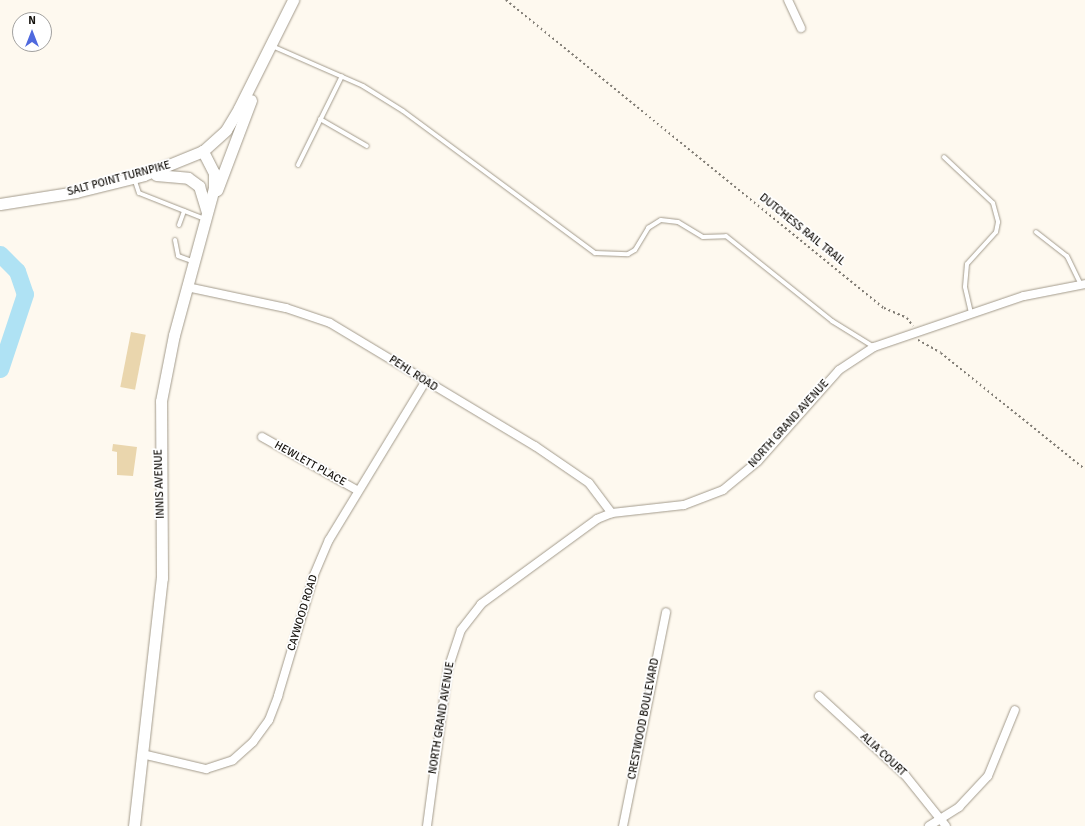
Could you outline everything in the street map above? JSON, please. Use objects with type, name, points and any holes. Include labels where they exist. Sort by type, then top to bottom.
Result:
[{"type":"main road","name":"SALT POINT TURNPIKE","points":[[0,204],[76,192],[139,176],[203,151],[226,130],[266,59],[293,0]]},
{"type":"main road","points":[[207,218],[266,59]]},
{"type":"main road","name":"INNIS AVENUE","points":[[134,826],[162,578],[161,401],[187,287],[207,218],[214,173],[203,151]]},
{"type":"main road","points":[[139,176],[171,174],[188,178],[199,186],[207,218]]},
{"type":"street","points":[[788,0],[801,28]]},
{"type":"street","name":"NORTH GRAND AVENUE","points":[[427,826],[448,669],[469,616],[575,533],[612,513],[684,505],[723,490],[758,461],[839,370],[874,347],[915,331],[1024,296],[1083,285]]},
{"type":"street","name":"PEHL ROAD","points":[[187,287],[286,308],[330,322],[425,382],[535,446],[590,483],[612,513]]},
{"type":"street","name":"CAYWOOD ROAD","points":[[142,754],[206,769],[233,760],[253,742],[269,720],[278,696],[314,575],[357,490],[425,382]]},
{"type":"street","name":"HEWLETT PLACE","points":[[262,437],[357,490]]},
{"type":"street","name":"CRESTWOOD BOULEVARD","points":[[623,826],[666,612]]},
{"type":"street","name":"ALIA COURT","points":[[819,696],[905,775],[944,822]]},
{"type":"street","points":[[929,826],[944,822],[974,794],[988,776],[1016,710]]},
{"type":"lane","points":[[272,46],[342,76],[441,136],[595,253],[628,254],[635,250],[648,228],[662,220],[678,222],[703,237],[726,236],[832,321],[874,347]]},
{"type":"lane","points":[[298,165],[342,76]]},
{"type":"lane","points":[[320,119],[367,146]]},
{"type":"lane","points":[[944,157],[993,203],[998,222],[996,232],[967,264],[965,287],[971,313]]},
{"type":"lane","points":[[139,176],[139,193],[184,211],[207,218]]},
{"type":"lane","points":[[179,225],[184,211]]},
{"type":"lane","points":[[1036,232],[1067,256],[1083,285]]},
{"type":"lane","points":[[175,240],[178,256],[194,262]]},
{"type":"path","name":"DUTCHESS RAIL TRAIL","points":[[506,0],[884,308],[909,320],[919,342],[941,353],[1085,469]]},
{"type":"building","points":[[131,332],[146,335],[135,390],[120,387]]},
{"type":"building","points":[[113,444],[137,447],[133,476],[117,475],[117,452],[112,451]]},
{"type":"waterway","points":[[0,254],[17,271],[25,294],[0,369]]}]
